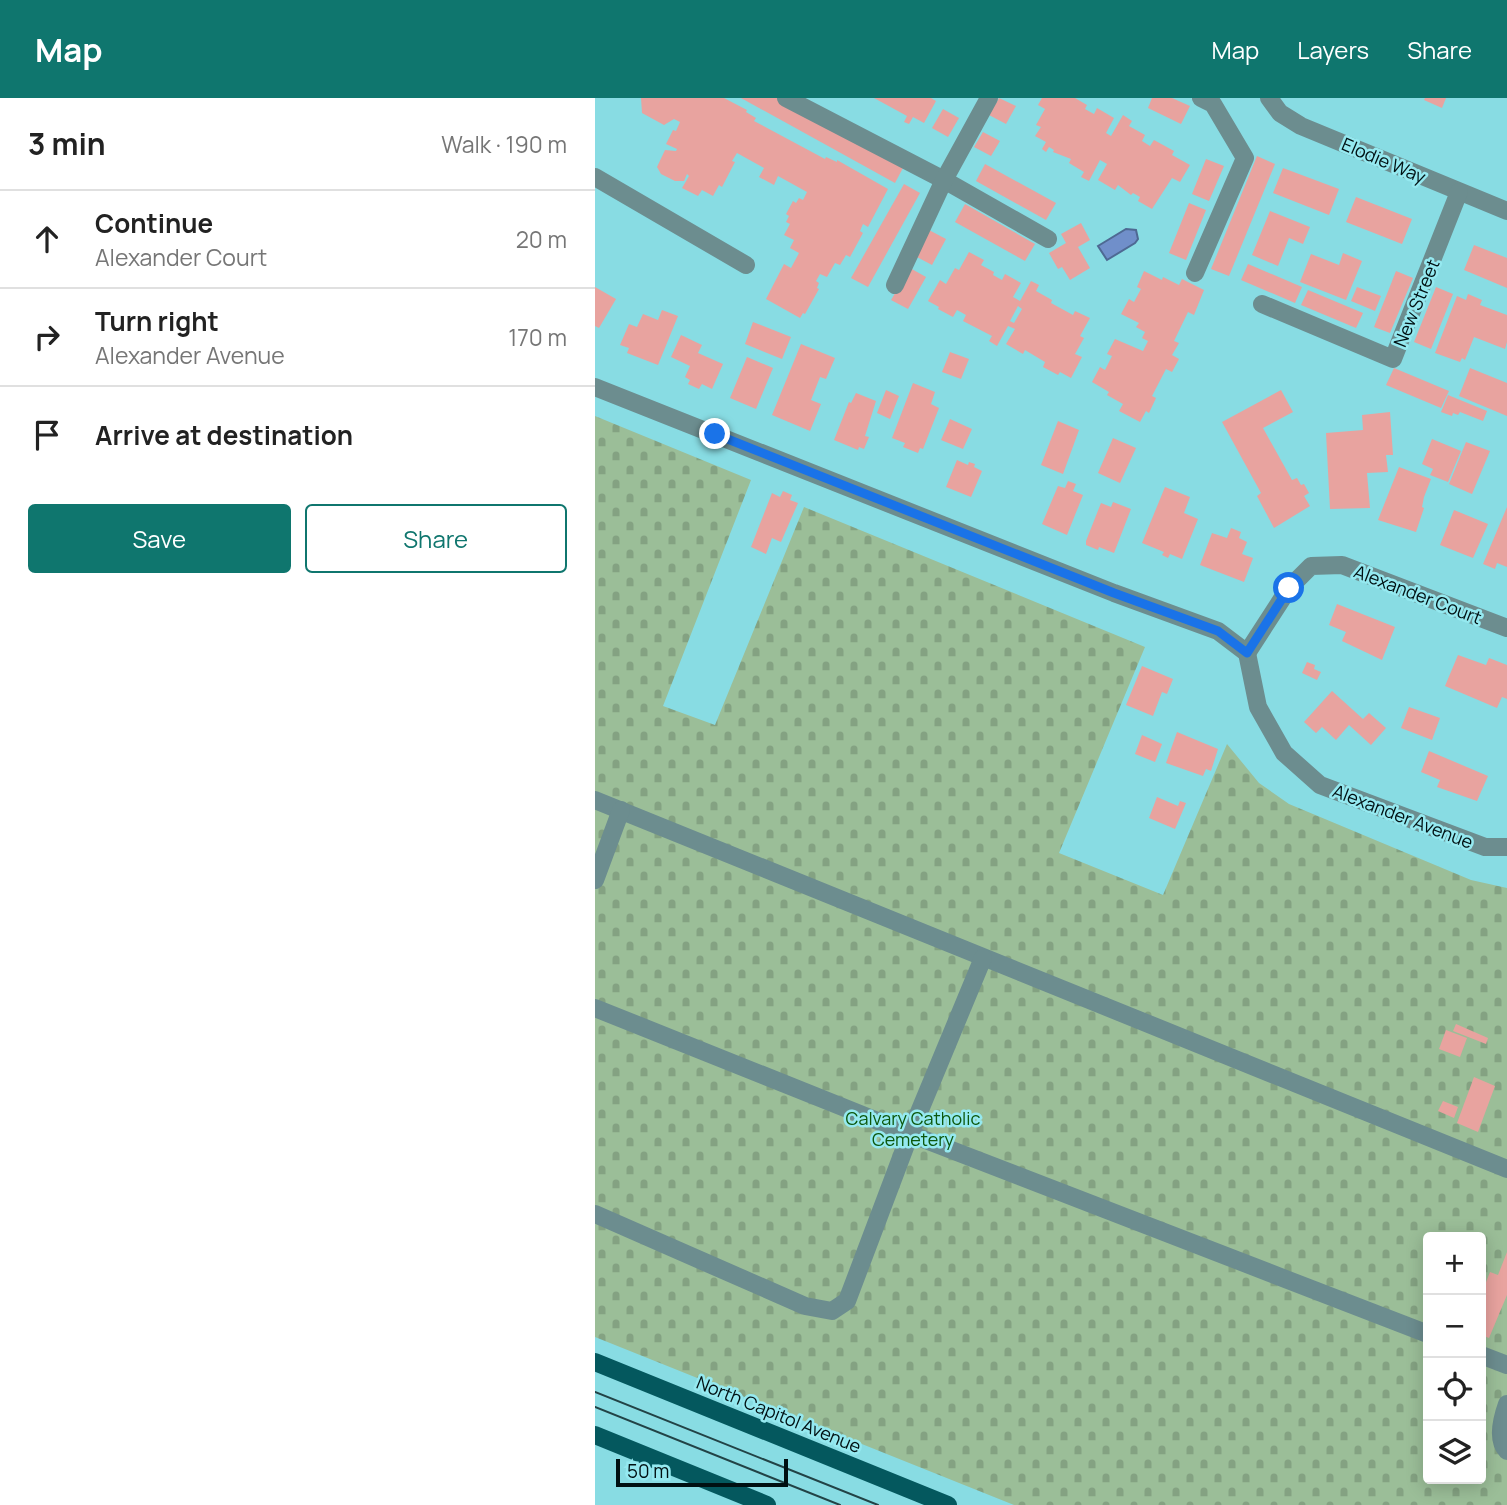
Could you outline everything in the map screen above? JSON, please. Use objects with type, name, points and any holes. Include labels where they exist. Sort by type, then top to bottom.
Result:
[{"type":"main road","name":"North Capitol Avenue","points":[[595,1362],[948,1505]]},
{"type":"main road","points":[[595,1435],[767,1505]]},
{"type":"street","points":[[786,98],[944,180],[1048,239]]},
{"type":"street","points":[[895,285],[944,180],[989,98]]},
{"type":"street","points":[[1195,273],[1245,158],[1213,104],[1201,98]]},
{"type":"street","name":"Elodie Way","points":[[1269,98],[1280,113],[1301,126],[1507,211]]},
{"type":"street","points":[[595,177],[746,265]]},
{"type":"street","name":"New Street","points":[[1262,304],[1393,359],[1459,192]]},
{"type":"street","points":[[595,387],[1114,593],[1218,631],[1247,653]]},
{"type":"street","name":"Alexander Court","points":[[1247,653],[1289,588],[1311,566],[1342,565],[1507,628]]},
{"type":"street","name":"Alexander Avenue","points":[[1247,653],[1258,707],[1284,753],[1321,785],[1485,847],[1507,847]]},
{"type":"street","points":[[595,800],[1507,1169]]},
{"type":"street","points":[[595,880],[621,810]]},
{"type":"street","points":[[595,1214],[805,1306],[832,1311],[847,1301],[910,1134],[983,958]]},
{"type":"street","points":[[595,1008],[910,1134],[1423,1332]]},
{"type":"street","points":[[1486,1356],[1507,1365]]},
{"type":"street","points":[[1507,1404],[1500,1437],[1503,1448],[1507,1451]]},
{"type":"green space","name":"Calvary Catholic Cemetery","points":[[595,416],[751,480],[663,706],[715,725],[804,507],[1145,647],[1059,853],[1163,895],[1227,744],[1259,783],[1289,804],[1471,880],[1507,888],[1507,1505],[1014,1505],[595,1337]]},
{"type":"water","points":[[1126,229],[1136,230],[1138,239],[1107,260],[1098,246]]},
{"type":"building","points":[[641,98],[724,98],[747,110],[746,112],[756,118],[754,121],[825,159],[837,160],[888,189],[868,227],[863,224],[860,231],[863,233],[850,257],[846,255],[840,265],[835,263],[827,277],[820,274],[816,281],[819,283],[819,289],[800,318],[766,299],[784,264],[791,268],[799,253],[790,248],[794,240],[784,235],[790,224],[786,222],[789,216],[786,214],[793,201],[796,203],[799,198],[803,200],[807,192],[778,176],[774,185],[759,177],[764,168],[737,153],[722,187],[719,185],[713,196],[702,190],[698,196],[682,188],[689,176],[687,174],[684,181],[675,181],[661,174],[657,167],[665,150],[676,151],[677,149],[666,144],[680,122],[674,119],[664,125],[642,113]]},
{"type":"building","points":[[741,98],[781,98],[904,166],[895,183]]},
{"type":"building","points":[[874,98],[931,98],[936,101],[924,123],[913,117],[909,124],[904,122],[907,116]]},
{"type":"building","points":[[999,98],[1016,106],[1006,124],[989,115]]},
{"type":"building","points":[[1042,98],[1075,98],[1087,105],[1085,109],[1094,114],[1097,108],[1114,118],[1106,133],[1111,136],[1123,115],[1132,121],[1129,126],[1145,135],[1142,141],[1150,146],[1154,140],[1174,151],[1172,155],[1190,165],[1180,182],[1172,178],[1152,209],[1138,201],[1140,197],[1133,193],[1131,195],[1118,185],[1115,190],[1098,180],[1107,164],[1100,160],[1089,181],[1081,177],[1084,172],[1069,163],[1071,159],[1053,152],[1049,147],[1046,152],[1042,149],[1046,142],[1035,136],[1041,127],[1036,125],[1045,109],[1038,105]]},
{"type":"building","points":[[1152,98],[1172,98],[1190,106],[1181,124],[1148,108]]},
{"type":"building","points":[[1446,98],[1442,108],[1424,100]]},
{"type":"building","points":[[943,109],[959,118],[948,137],[932,128]]},
{"type":"building","points":[[983,132],[1000,141],[991,156],[974,147]]},
{"type":"building","points":[[1257,156],[1275,164],[1229,276],[1211,269]]},
{"type":"building","points":[[1206,159],[1224,166],[1209,201],[1192,194]]},
{"type":"building","points":[[985,164],[1056,203],[1046,220],[976,181]]},
{"type":"building","points":[[1283,168],[1339,189],[1329,215],[1273,193]]},
{"type":"building","points":[[904,184],[920,193],[868,287],[851,278]]},
{"type":"building","points":[[1356,197],[1412,219],[1402,244],[1346,222]]},
{"type":"building","points":[[1189,203],[1206,210],[1186,260],[1169,253]]},
{"type":"building","points":[[965,204],[1035,244],[1025,261],[955,222]]},
{"type":"building","points":[[1270,211],[1310,227],[1303,244],[1289,238],[1278,266],[1252,255]]},
{"type":"building","points":[[1081,223],[1090,240],[1078,247],[1090,268],[1070,280],[1062,267],[1058,269],[1049,253],[1066,243],[1061,234]]},
{"type":"building","points":[[929,230],[946,239],[932,265],[915,256]]},
{"type":"building","points":[[1474,245],[1507,258],[1507,288],[1464,270]]},
{"type":"building","points":[[969,252],[984,260],[981,265],[994,272],[993,275],[1002,280],[1005,274],[1021,283],[1013,297],[1020,301],[1031,281],[1039,285],[1036,291],[1052,300],[1051,303],[1073,315],[1075,311],[1090,318],[1080,336],[1084,338],[1075,354],[1082,357],[1071,378],[1043,367],[1045,362],[1025,350],[1023,354],[1006,344],[1015,329],[1008,326],[997,346],[989,341],[992,336],[963,321],[966,315],[957,310],[953,317],[928,301],[940,280],[946,284],[955,268],[959,270]],"holes":[[[1018,306],[1022,309],[1014,323],[1010,321]]]},
{"type":"building","points":[[1343,253],[1362,261],[1346,300],[1300,282],[1311,254],[1339,265]]},
{"type":"building","points":[[1248,264],[1302,287],[1295,303],[1241,280]]},
{"type":"building","points":[[910,268],[926,277],[908,309],[891,300]]},
{"type":"building","points":[[1144,271],[1179,285],[1182,279],[1204,290],[1194,315],[1188,312],[1174,341],[1179,343],[1172,355],[1179,359],[1172,372],[1166,369],[1152,396],[1156,398],[1149,413],[1146,411],[1140,422],[1119,411],[1123,404],[1092,382],[1100,367],[1105,370],[1112,356],[1107,354],[1115,339],[1143,351],[1148,341],[1142,338],[1145,332],[1136,327],[1139,323],[1121,314],[1129,299],[1134,302],[1141,289],[1137,287]]},
{"type":"building","points":[[1396,271],[1413,278],[1390,333],[1374,327]]},
{"type":"building","points":[[595,287],[616,299],[599,328],[595,326]]},
{"type":"building","points":[[1357,287],[1381,296],[1375,311],[1351,301]]},
{"type":"building","points":[[1436,287],[1453,294],[1431,349],[1414,342]]},
{"type":"building","points":[[1308,290],[1363,313],[1356,328],[1301,305]]},
{"type":"building","points":[[1468,294],[1482,300],[1480,305],[1507,315],[1507,342],[1505,349],[1474,337],[1465,360],[1462,358],[1460,362],[1435,353],[1457,296],[1466,300]]},
{"type":"building","points":[[662,310],[678,316],[658,365],[627,353],[629,348],[620,345],[629,324],[637,327],[643,314],[658,320]]},
{"type":"building","points":[[753,322],[791,337],[782,359],[745,344]]},
{"type":"building","points":[[681,335],[702,345],[698,353],[723,364],[712,389],[702,384],[699,389],[688,384],[690,380],[685,377],[690,366],[671,357]]},
{"type":"building","points":[[801,344],[835,358],[826,379],[820,377],[811,400],[821,404],[810,431],[772,415]]},
{"type":"building","points":[[950,352],[969,359],[961,379],[942,372]]},
{"type":"building","points":[[747,357],[773,368],[756,409],[730,398]]},
{"type":"building","points":[[1394,368],[1449,391],[1441,408],[1386,385]]},
{"type":"building","points":[[1470,368],[1507,383],[1507,416],[1459,396]]},
{"type":"building","points":[[913,383],[935,392],[931,404],[939,408],[923,449],[920,448],[918,453],[903,447],[905,443],[892,438]]},
{"type":"building","points":[[886,390],[899,396],[890,419],[877,413]]},
{"type":"building","points":[[1281,390],[1293,412],[1263,428],[1292,480],[1297,478],[1301,485],[1304,484],[1309,493],[1304,496],[1310,506],[1274,528],[1257,496],[1261,493],[1222,422]]},
{"type":"building","points":[[856,393],[876,401],[865,436],[869,437],[864,449],[859,447],[858,450],[834,440],[849,402],[851,403]]},
{"type":"building","points":[[1448,395],[1487,411],[1483,421],[1460,412],[1458,415],[1453,413],[1452,416],[1441,412]]},
{"type":"building","points":[[1390,412],[1393,455],[1386,455],[1388,472],[1367,473],[1370,508],[1330,509],[1326,433],[1363,430],[1362,415]]},
{"type":"building","points":[[950,419],[972,429],[963,449],[941,440]]},
{"type":"building","points":[[1058,421],[1079,430],[1063,474],[1041,465]]},
{"type":"building","points":[[1113,438],[1136,448],[1120,483],[1098,473]]},
{"type":"building","points":[[1432,439],[1461,451],[1448,482],[1430,475],[1433,469],[1422,464]]},
{"type":"building","points":[[1466,442],[1490,451],[1472,494],[1449,484]]},
{"type":"building","points":[[957,460],[968,465],[969,462],[975,464],[974,467],[982,471],[971,497],[946,487]]},
{"type":"building","points":[[1399,467],[1431,479],[1416,532],[1378,520]]},
{"type":"building","points":[[1068,481],[1076,484],[1073,491],[1083,495],[1067,535],[1042,524],[1058,486],[1065,488]]},
{"type":"building","points":[[1165,487],[1190,497],[1184,513],[1198,519],[1182,559],[1170,554],[1168,558],[1162,555],[1164,552],[1142,543]]},
{"type":"building","points":[[783,491],[792,495],[790,500],[798,503],[781,542],[772,538],[766,554],[751,547],[772,493],[780,497]]},
{"type":"building","points":[[1113,502],[1131,509],[1114,553],[1086,545],[1101,503],[1111,507]]},
{"type":"building","points":[[1507,507],[1507,567],[1497,563],[1495,569],[1483,564]]},
{"type":"building","points":[[1454,510],[1488,524],[1473,558],[1440,545]]},
{"type":"building","points":[[1231,528],[1241,532],[1239,538],[1247,542],[1242,554],[1253,558],[1244,582],[1200,565],[1212,533],[1227,538]]},
{"type":"building","points":[[1337,604],[1395,627],[1382,660],[1342,641],[1346,632],[1329,625]]},
{"type":"building","points":[[1458,655],[1486,665],[1489,658],[1507,665],[1507,699],[1502,697],[1497,708],[1445,686]]},
{"type":"building","points":[[1307,662],[1315,665],[1314,669],[1321,672],[1317,680],[1302,673]]},
{"type":"building","points":[[1142,666],[1173,679],[1167,694],[1162,692],[1153,716],[1126,705]]},
{"type":"building","points":[[1332,691],[1363,719],[1369,713],[1386,728],[1371,745],[1349,725],[1336,740],[1322,727],[1316,733],[1304,722]]},
{"type":"building","points":[[1409,707],[1440,718],[1432,740],[1401,728]]},
{"type":"building","points":[[1177,732],[1218,749],[1211,771],[1206,769],[1203,776],[1166,763]]},
{"type":"building","points":[[1142,735],[1162,744],[1155,762],[1135,754]]},
{"type":"building","points":[[1429,751],[1488,776],[1477,801],[1437,787],[1440,780],[1421,772]]},
{"type":"building","points":[[1157,797],[1178,806],[1180,801],[1186,803],[1175,829],[1149,818]]},
{"type":"building","points":[[1456,1024],[1488,1038],[1486,1044],[1453,1031]]},
{"type":"building","points":[[1446,1030],[1467,1038],[1460,1057],[1439,1049]]},
{"type":"building","points":[[1474,1077],[1495,1086],[1478,1132],[1457,1123]]},
{"type":"building","points":[[1443,1101],[1458,1107],[1454,1118],[1438,1111]]},
{"type":"building","points":[[1507,1252],[1507,1295],[1489,1338],[1486,1337],[1486,1282],[1490,1272],[1498,1275]]},
{"type":"tram line","points":[[595,1392],[878,1505]]},
{"type":"tram line","points":[[595,1407],[840,1505]]},
{"type":"route","points":[[715,434],[1114,593],[1218,631],[1247,653],[1289,588]]}]
